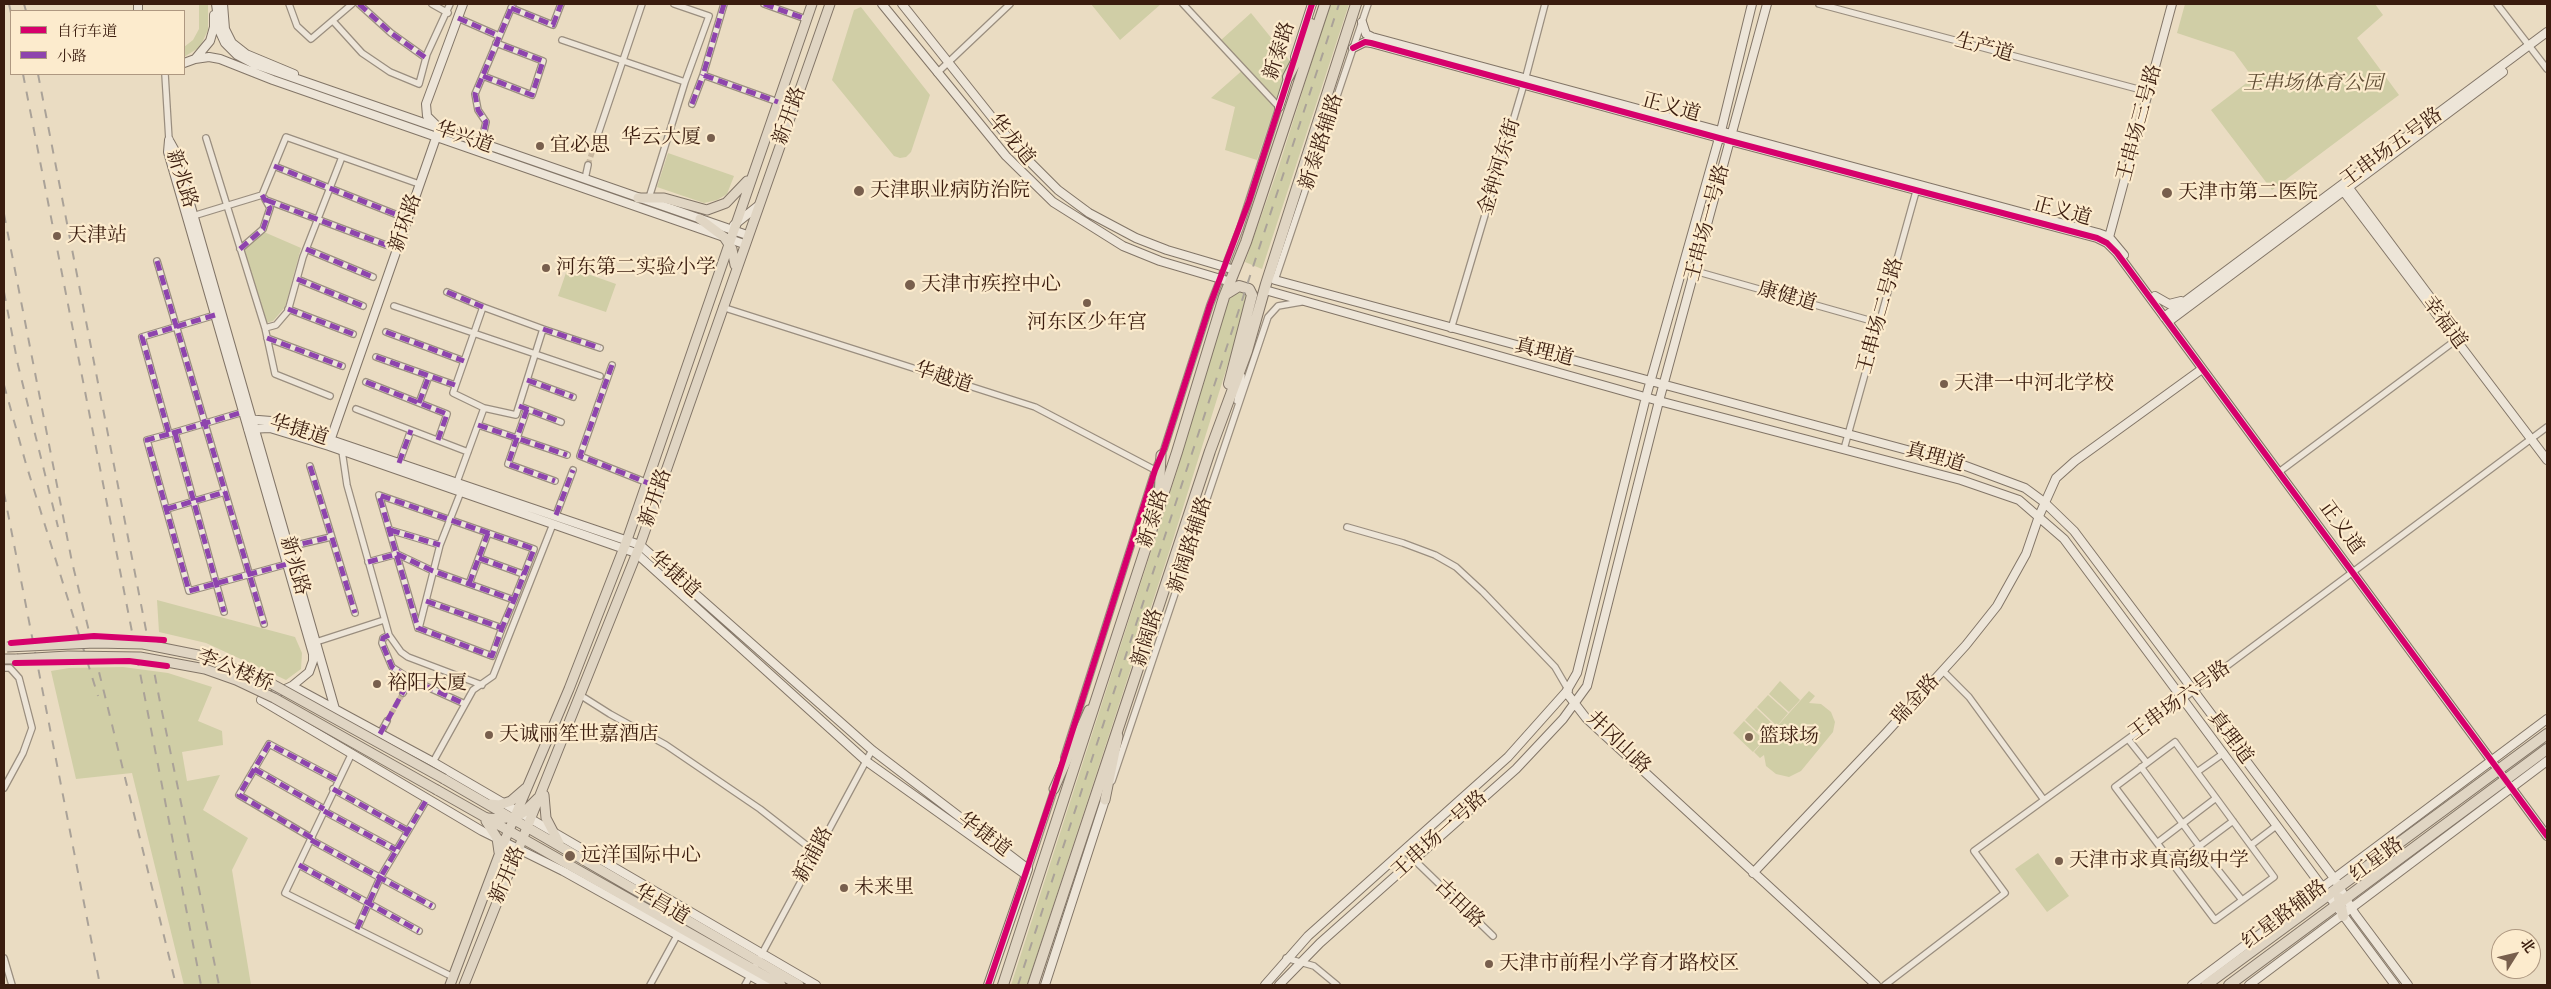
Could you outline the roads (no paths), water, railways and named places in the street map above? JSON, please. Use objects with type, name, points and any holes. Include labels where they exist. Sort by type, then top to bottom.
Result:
[{"type":"highway","points":[[1288,77],[1302,50],[1318,4]]},
{"type":"highway","name":"新泰路","points":[[1003,985],[1177,452],[1224,298],[1227,274],[1246,242],[1325,4]]},
{"type":"highway","name":"新阔路","points":[[1033,985],[1100,799],[1120,723],[1226,405],[1247,351],[1356,4]]},
{"type":"highway","points":[[1224,298],[1239,286],[1249,289],[1252,296],[1238,342],[1226,405]]},
{"type":"highway","name":"红星路","points":[[2229,985],[2326,914],[2347,875],[2365,868],[2547,734]]},
{"type":"highway","name":"红星路","points":[[2206,985],[2335,895],[2360,889],[2511,782],[2547,750]]},
{"type":"highway","points":[[2335,895],[2343,916]]},
{"type":"highway","points":[[2326,914],[2335,912],[2343,916]]},
{"type":"main road","name":"新开路","points":[[452,981],[497,862],[507,839],[521,817],[531,780],[648,483],[728,233],[753,172],[812,4]]},
{"type":"main road","name":"新开路","points":[[546,785],[638,549],[747,235],[830,4]]},
{"type":"main road","points":[[638,198],[672,200],[700,210],[714,209],[732,198],[753,172]]},
{"type":"main road","points":[[698,223],[728,233],[734,256],[735,271]]},
{"type":"main road","points":[[1158,506],[1161,456]]},
{"type":"main road","name":"李公楼桥","points":[[5,647],[95,643],[135,644],[159,646],[203,656],[272,684],[444,779]]},
{"type":"main road","name":"李公楼桥","points":[[4,660],[68,656],[140,657],[205,669],[236,680],[268,695],[437,790]]},
{"type":"main road","points":[[1054,789],[1097,694]]},
{"type":"main road","name":"华昌道","points":[[444,779],[487,804],[521,817],[565,849],[756,965],[781,985]]},
{"type":"main road","points":[[487,804],[505,803],[520,794],[531,780]]},
{"type":"main road","points":[[481,816],[500,819],[521,817],[537,799],[546,785]]},
{"type":"main road","points":[[546,785],[544,808],[551,832],[565,849]]},
{"type":"main road","name":"华昌道","points":[[437,790],[481,816],[507,839],[523,840],[559,859],[680,931],[800,985]]},
{"type":"main road","points":[[487,804],[500,819],[507,839]]},
{"type":"main road","name":"新开路","points":[[507,839],[523,840],[521,817]]},
{"type":"main road","points":[[521,817],[559,859]]},
{"type":"main road","name":"新开路","points":[[464,985],[511,869],[512,858],[507,839]]},
{"type":"street","points":[[185,63],[195,59],[212,37],[214,21],[212,4]]},
{"type":"street","name":"华兴道","points":[[216,4],[222,39],[237,55],[254,64],[438,133],[481,144],[638,198]]},
{"type":"street","points":[[222,4],[226,34],[236,46],[315,86]]},
{"type":"street","points":[[289,4],[297,26],[311,39],[352,4]]},
{"type":"street","points":[[359,4],[391,33],[426,58]]},
{"type":"street","points":[[432,4],[447,12]]},
{"type":"street","points":[[333,21],[362,53],[390,72],[419,84],[426,58],[450,4]]},
{"type":"street","points":[[438,133],[427,116],[425,109],[463,4]]},
{"type":"street","points":[[481,144],[486,122],[478,110],[475,94],[512,6],[553,25],[561,4]]},
{"type":"street","points":[[594,146],[642,4]]},
{"type":"street","points":[[674,4],[708,16],[685,82],[649,199],[698,223]]},
{"type":"street","points":[[692,104],[703,75],[724,4]]},
{"type":"street","points":[[764,4],[806,19]]},
{"type":"street","points":[[882,4],[1022,174],[1066,212],[1123,246],[1160,261],[1227,274]]},
{"type":"street","name":"华龙道","points":[[902,4],[1022,155],[1073,202],[1104,222],[1136,238],[1227,274]]},
{"type":"street","points":[[937,73],[1010,4]]},
{"type":"street","points":[[988,985],[1054,789],[1155,470],[1227,274],[1279,107],[1183,4]]},
{"type":"street","name":"新泰路","points":[[1279,107],[1312,4]]},
{"type":"street","name":"新泰路辅路","points":[[1276,280],[1368,4]]},
{"type":"street","name":"金钟河东街","points":[[1451,329],[1525,82],[1545,4]]},
{"type":"street","name":"王串场一号路","points":[[1650,379],[1720,135],[1752,4]]},
{"type":"street","name":"王串场一号路","points":[[1279,985],[1300,962],[1516,769],[1576,704],[1590,676],[1659,401],[1767,4]]},
{"type":"street","name":"生产道","points":[[1819,4],[2149,92]]},
{"type":"street","name":"王串场三号路","points":[[2108,240],[2172,4]]},
{"type":"street","points":[[2497,4],[2547,70]]},
{"type":"street","points":[[458,18],[499,36]]},
{"type":"street","name":"正义道","points":[[1362,22],[1366,34],[1372,37],[1525,82]]},
{"type":"street","name":"王串场五号路","points":[[2531,48],[2547,32]]},
{"type":"street","name":"王串场五号路","points":[[2168,318],[2531,48],[2547,39]]},
{"type":"street","points":[[562,40],[685,82]]},
{"type":"street","name":"正义道","points":[[1354,48],[1365,42],[1371,43],[1525,82],[2108,240],[2168,318],[2501,769],[2547,828]]},
{"type":"street","points":[[483,76],[532,95],[543,61],[496,44]]},
{"type":"street","name":"华兴道","points":[[195,59],[209,57],[220,59],[273,80],[438,133],[698,223]]},
{"type":"street","points":[[164,75],[169,140]]},
{"type":"street","points":[[703,75],[778,102]]},
{"type":"street","name":"新环路","points":[[330,443],[438,133]]},
{"type":"street","points":[[240,249],[263,229],[270,208],[264,197],[286,137],[419,184]]},
{"type":"street","points":[[1707,165],[1731,137],[1758,144],[1732,149],[1720,168]]},
{"type":"street","points":[[206,138],[267,338],[275,374],[330,396]]},
{"type":"street","name":"新兆路","points":[[169,140],[175,151],[247,417]]},
{"type":"street","name":"新兆路","points":[[169,140],[168,152],[215,315],[288,547],[335,709]]},
{"type":"street","points":[[264,328],[276,325],[288,308],[306,249],[342,157]]},
{"type":"street","points":[[584,179],[588,164]]},
{"type":"street","points":[[274,166],[395,214]]},
{"type":"street","name":"王串场二号路","points":[[1844,449],[1917,187]]},
{"type":"street","name":"幸福道","points":[[2344,187],[2533,438],[2547,460]]},
{"type":"street","points":[[193,216],[264,197],[317,220],[386,245]]},
{"type":"street","points":[[728,233],[758,206]]},
{"type":"street","points":[[728,233],[747,235]]},
{"type":"street","points":[[728,233],[744,244]]},
{"type":"street","points":[[306,249],[373,277]]},
{"type":"street","points":[[157,261],[264,624]]},
{"type":"street","name":"康健道","points":[[1695,271],[1879,323]]},
{"type":"street","points":[[297,279],[363,306]]},
{"type":"street","name":"真理道","points":[[1276,280],[1451,329],[1650,379],[1990,474],[2025,488],[2044,502],[2074,530],[2319,858],[2335,895]]},
{"type":"street","name":"真理道","points":[[1265,290],[1659,401],[1987,487],[2019,500],[2064,539],[2184,698],[2315,879],[2335,895]]},
{"type":"street","points":[[447,292],[483,307],[600,348]]},
{"type":"street","points":[[2153,298],[2171,304],[2186,302]]},
{"type":"street","name":"新阔路辅路","points":[[1045,985],[1100,799],[1270,314],[1284,304],[1306,302]]},
{"type":"street","points":[[394,306],[473,335],[600,376]]},
{"type":"street","name":"华越道","points":[[722,306],[1035,407],[1155,470]]},
{"type":"street","points":[[483,307],[453,393],[484,408],[516,415],[543,328]]},
{"type":"street","points":[[288,308],[352,334]]},
{"type":"street","points":[[215,315],[142,337],[194,501],[224,612]]},
{"type":"street","name":"正义道","points":[[2168,318],[2202,369],[2281,471]]},
{"type":"street","points":[[386,332],[464,361]]},
{"type":"street","points":[[267,338],[342,366]]},
{"type":"street","points":[[2281,471],[2458,339]]},
{"type":"street","points":[[1234,416],[1247,351]]},
{"type":"street","points":[[376,357],[455,385]]},
{"type":"street","name":"王串场一号路","points":[[1650,379],[1652,357]]},
{"type":"street","name":"王串场一号路","points":[[1664,383],[1668,361]]},
{"type":"street","points":[[612,365],[580,456],[648,483]]},
{"type":"street","points":[[2044,502],[2056,478],[2076,461],[2202,369]]},
{"type":"street","points":[[420,403],[429,376]]},
{"type":"street","name":"王串场一号路","points":[[1549,711],[1574,680],[1580,666],[1646,396],[1646,378],[1650,379]]},
{"type":"street","points":[[527,380],[573,397]]},
{"type":"street","points":[[366,382],[447,414],[438,440]]},
{"type":"street","points":[[518,406],[562,422]]},
{"type":"street","points":[[418,628],[440,545],[460,493],[460,483],[468,452],[484,408]]},
{"type":"street","points":[[356,409],[468,452]]},
{"type":"street","points":[[527,409],[508,464],[555,481]]},
{"type":"street","points":[[247,417],[205,424],[148,440],[166,509],[189,591],[287,564]]},
{"type":"street","name":"华捷道","points":[[247,417],[271,421],[330,443],[342,451],[460,493],[553,524],[625,544]]},
{"type":"street","points":[[478,425],[567,455]]},
{"type":"street","name":"王串场六号路","points":[[1884,985],[2005,893],[1974,851],[2195,690],[2547,427]]},
{"type":"street","name":"新兆路","points":[[251,428],[314,661],[308,672],[292,686]]},
{"type":"street","name":"华捷道","points":[[251,428],[270,428],[399,463],[556,515],[638,549],[872,750],[1027,872]]},
{"type":"street","points":[[399,463],[411,430]]},
{"type":"street","name":"幸福道","points":[[2533,438],[2547,452]]},
{"type":"street","points":[[342,451],[347,485],[389,635],[401,652],[408,657],[482,685]]},
{"type":"street","points":[[310,466],[355,613]]},
{"type":"street","points":[[556,515],[573,470]]},
{"type":"street","points":[[166,509],[225,492]]},
{"type":"street","points":[[379,495],[534,549],[492,656],[418,628],[379,495]]},
{"type":"street","name":"瑞金路","points":[[1754,871],[1943,671],[1997,606],[2026,554],[2044,502]]},
{"type":"street","points":[[433,762],[473,690],[493,676],[553,524]]},
{"type":"street","name":"井冈山路","points":[[1346,528],[1403,542],[1435,555],[1456,568],[1483,592],[1555,667],[1576,704],[1876,985]]},
{"type":"street","points":[[390,530],[440,545]]},
{"type":"street","points":[[469,584],[488,533]]},
{"type":"street","points":[[288,547],[332,537]]},
{"type":"street","name":"华捷道","points":[[638,549],[866,761],[1027,872]]},
{"type":"street","points":[[368,562],[396,554],[433,571],[514,600]]},
{"type":"street","points":[[479,558],[523,574]]},
{"type":"street","points":[[426,601],[502,628]]},
{"type":"street","points":[[316,642],[384,620]]},
{"type":"street","points":[[389,635],[383,638],[382,643],[392,667],[410,679],[465,704]]},
{"type":"street","points":[[4,668],[10,668],[19,678],[32,728],[23,753],[4,788]]},
{"type":"street","points":[[1943,671],[1968,697],[2044,800]]},
{"type":"street","points":[[403,693],[410,679]]},
{"type":"street","points":[[650,985],[680,931],[563,871],[507,839],[427,799],[261,700],[292,686],[505,803],[521,817],[551,832],[756,965],[816,985]]},
{"type":"street","name":"王串场一号路","points":[[1265,985],[1286,958],[1308,936],[1508,757],[1567,690]]},
{"type":"street","points":[[580,695],[666,745],[760,809],[815,852]]},
{"type":"street","points":[[319,734],[335,709]]},
{"type":"street","name":"红星路辅路","points":[[2347,875],[2547,719]]},
{"type":"street","points":[[380,734],[387,722]]},
{"type":"street","points":[[2128,738],[2147,763]]},
{"type":"street","points":[[2175,742],[2274,877],[2215,920],[2115,787],[2140,768],[2175,742]]},
{"type":"street","points":[[337,780],[269,744],[239,795],[311,839],[432,906]]},
{"type":"street","name":"新浦路","points":[[745,985],[815,852],[872,750]]},
{"type":"street","points":[[352,753],[337,780],[285,893],[357,929],[452,981]]},
{"type":"street","points":[[2197,772],[2224,753]]},
{"type":"street","name":"红星路辅路","points":[[2249,985],[2353,909],[2511,782],[2547,761]]},
{"type":"street","points":[[2140,768],[2242,900]]},
{"type":"street","points":[[254,769],[396,850]]},
{"type":"street","name":"正义道","points":[[2511,782],[2547,836]]},
{"type":"street","points":[[333,789],[408,831]]},
{"type":"street","points":[[2157,843],[2216,798]]},
{"type":"street","points":[[357,929],[380,878],[427,799]]},
{"type":"street","points":[[2174,865],[2233,821]]},
{"type":"street","points":[[2251,845],[2276,826]]},
{"type":"street","name":"古田路","points":[[1404,850],[1493,936]]},
{"type":"street","points":[[2319,858],[2347,875]]},
{"type":"street","points":[[299,865],[419,931]]},
{"type":"street","name":"井冈山路","points":[[1754,871],[1880,985]]},
{"type":"street","points":[[2353,909],[2352,900],[2360,889]]},
{"type":"street","points":[[2335,895],[2353,909],[2408,985]]},
{"type":"street","name":"红星路辅路","points":[[2192,985],[2335,895]]},
{"type":"street","points":[[2343,916],[2396,985]]},
{"type":"street","points":[[4,958],[12,985]]},
{"type":"street","points":[[1286,958],[1314,966],[1337,985]]},
{"type":"street","points":[[756,965],[767,985]]},
{"type":"tunnel","points":[[588,165],[594,146]]},
{"type":"tunnel","points":[[387,721],[403,693]]},
{"type":"railway","points":[[9,4],[10,10]]},
{"type":"railway","points":[[24,4],[26,10]]},
{"type":"railway","points":[[1018,985],[1339,4]]},
{"type":"railway","points":[[23,75],[201,985]]},
{"type":"railway","points":[[38,75],[160,702],[219,985]]},
{"type":"railway","points":[[4,214],[72,562],[176,985]]},
{"type":"railway","points":[[4,292],[18,365],[58,527]]},
{"type":"railway","points":[[4,385],[26,464],[98,696]]},
{"type":"railway","points":[[4,493],[100,985]]},
{"type":"place","name":"华云大厦","points":[[711,138]]},
{"type":"place","name":"宜必思","points":[[540,146]]},
{"type":"place","name":"天津职业病防治院","points":[[859,191]]},
{"type":"place","name":"天津市第二医院","points":[[2167,193]]},
{"type":"place","name":"天津站","points":[[57,236]]},
{"type":"place","name":"河东第二实验小学","points":[[546,268]]},
{"type":"place","name":"天津市疾控中心","points":[[910,285]]},
{"type":"place","name":"河东区少年宫","points":[[1087,303]]},
{"type":"place","name":"天津一中河北学校","points":[[1944,384]]},
{"type":"place","name":"裕阳大厦","points":[[377,684]]},
{"type":"place","name":"天诚丽笙世嘉酒店","points":[[489,735]]},
{"type":"place","name":"篮球场","points":[[1749,737]]},
{"type":"place","name":"远洋国际中心","points":[[570,856]]},
{"type":"place","name":"天津市求真高级中学","points":[[2059,861]]},
{"type":"place","name":"未来里","points":[[844,888]]},
{"type":"place","name":"天津市前程小学育才路校区","points":[[1489,964]]},
{"type":"park label","name":"王串场体育公园","points":[[2313,84]]}]
